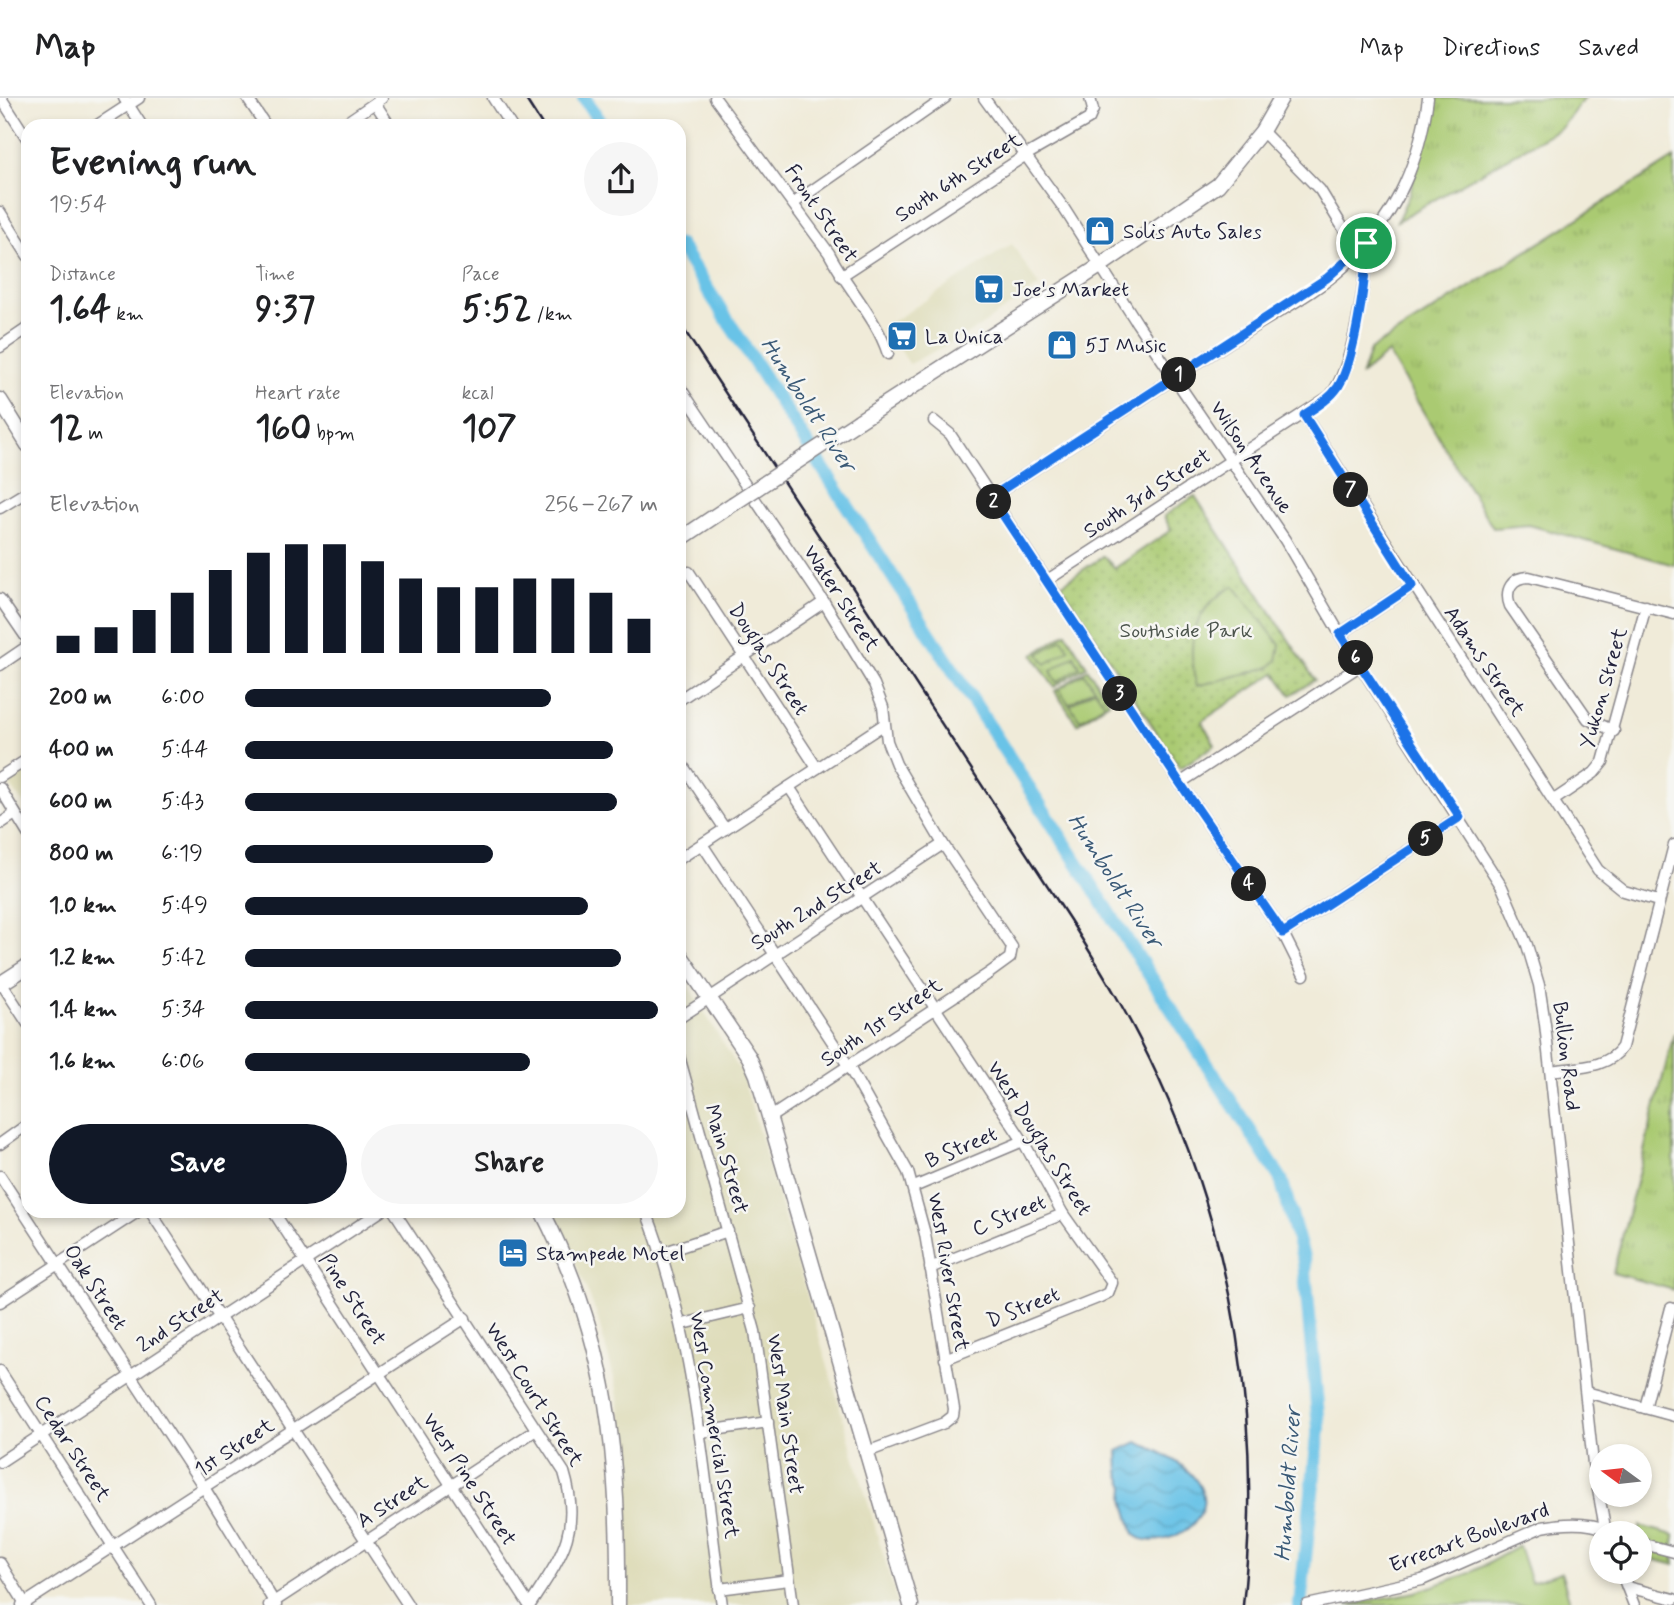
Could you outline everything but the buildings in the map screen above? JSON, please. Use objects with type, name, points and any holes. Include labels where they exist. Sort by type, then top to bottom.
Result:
[{"type":"main road","points":[[686,535],[1100,266],[1218,185],[1262,131],[1281,98]]},
{"type":"main road","points":[[0,400],[21,434]]},
{"type":"main road","points":[[686,964],[749,1057],[911,1605]]},
{"type":"main road","points":[[0,983],[21,970]]},
{"type":"main road","points":[[545,1218],[574,1282],[598,1359],[615,1454],[618,1605]]},
{"type":"street","points":[[1,98],[21,129]]},
{"type":"street","points":[[105,119],[126,102],[139,98]]},
{"type":"street","points":[[247,98],[261,119]]},
{"type":"street","points":[[493,98],[506,119]]},
{"type":"street","name":"Front Street","points":[[715,98],[829,253],[841,276],[881,332],[888,355]]},
{"type":"street","points":[[794,203],[945,98]]},
{"type":"street","name":"Wilson Avenue","points":[[984,98],[1026,155],[1285,540],[1340,634]]},
{"type":"street","points":[[991,497],[1327,278],[1366,243],[1410,176],[1421,142],[1428,98]]},
{"type":"street","points":[[351,119],[379,100],[387,119]]},
{"type":"street","points":[[126,102],[137,119]]},
{"type":"street","name":"South 6th Street","points":[[841,276],[1026,155],[1089,119],[1091,104]]},
{"type":"street","points":[[1262,131],[1320,190],[1345,231],[1366,243]]},
{"type":"street","points":[[0,212],[21,245]]},
{"type":"street","name":"South 3rd Street","points":[[1046,582],[1331,396],[1341,380],[1361,298],[1366,243]]},
{"type":"street","points":[[0,346],[21,332]]},
{"type":"street","name":"Water Street","points":[[686,396],[824,602],[879,694],[883,725],[896,764],[943,844],[1008,939],[1012,954]]},
{"type":"street","name":"Adams Street","points":[[1304,415],[1412,586],[1604,877],[1624,891],[1658,901]]},
{"type":"street","points":[[934,421],[950,434],[1180,783],[1283,933],[1304,975]]},
{"type":"street","points":[[0,508],[21,495]]},
{"type":"street","name":"Douglas Street","points":[[689,572],[817,768]]},
{"type":"street","points":[[1614,731],[1588,719],[1510,606],[1507,594],[1515,580],[1529,577],[1674,614]]},
{"type":"street","points":[[1340,634],[1412,586]]},
{"type":"street","points":[[0,598],[21,630]]},
{"type":"street","points":[[686,695],[824,602]]},
{"type":"street","name":"Yukon Street","points":[[1554,800],[1594,773],[1603,762],[1614,731],[1646,606]]},
{"type":"street","name":"Bullion Road","points":[[1340,634],[1460,817],[1502,887],[1519,923],[1539,985],[1551,1071],[1597,1499],[1605,1521]]},
{"type":"street","points":[[0,665],[21,651]]},
{"type":"street","points":[[1180,783],[1360,665]]},
{"type":"street","points":[[686,854],[883,725]]},
{"type":"street","points":[[0,777],[21,764]]},
{"type":"street","points":[[686,770],[725,829]]},
{"type":"street","points":[[789,787],[935,1009]]},
{"type":"street","points":[[0,789],[21,823]]},
{"type":"street","points":[[0,824],[15,814]]},
{"type":"street","points":[[1283,933],[1460,817]]},
{"type":"street","name":"West River Street","points":[[702,844],[849,1067],[914,1187],[953,1400],[953,1416],[922,1433],[867,1452]]},
{"type":"street","name":"South 2nd Street","points":[[708,997],[943,844]]},
{"type":"street","points":[[1551,1071],[1603,1063],[1618,1054],[1622,1047],[1674,845]]},
{"type":"street","name":"South 1st Street","points":[[769,1118],[935,1009],[1012,954]]},
{"type":"street","points":[[0,983],[21,1014]]},
{"type":"street","points":[[686,1013],[708,997]]},
{"type":"street","name":"West Douglas Street","points":[[935,1009],[1023,1141],[1063,1214],[1112,1283],[1112,1288]]},
{"type":"street","name":"Main Street","points":[[686,1081],[728,1231]]},
{"type":"street","points":[[0,1143],[21,1129]]},
{"type":"street","name":"B Street","points":[[914,1187],[1023,1141]]},
{"type":"street","name":"Oak Street","points":[[0,1176],[21,1208]]},
{"type":"street","name":"C Street","points":[[930,1268],[1063,1214]]},
{"type":"street","name":"Oak Street","points":[[28,1218],[205,1489],[273,1604]]},
{"type":"street","points":[[0,1303],[128,1218]]},
{"type":"street","points":[[155,1218],[364,1542],[408,1605]]},
{"type":"street","name":"Pine Street","points":[[278,1218],[378,1373]]},
{"type":"street","name":"2nd Street","points":[[0,1462],[370,1218]]},
{"type":"street","name":"West Court Street","points":[[399,1218],[564,1472],[570,1492],[572,1519],[565,1550],[529,1605]]},
{"type":"street","name":"West Commercial Street","points":[[649,1218],[662,1253],[682,1324],[701,1432],[722,1605]]},
{"type":"street","points":[[662,1253],[728,1231]]},
{"type":"street","name":"West Main Street","points":[[728,1231],[750,1308],[793,1605]]},
{"type":"street","name":"D Street","points":[[945,1359],[1100,1297],[1112,1288]]},
{"type":"street","points":[[682,1324],[750,1308]]},
{"type":"street","points":[[1645,1408],[1671,1308]]},
{"type":"street","name":"1st Street","points":[[24,1604],[465,1318]]},
{"type":"street","name":"Cedar Street","points":[[0,1371],[150,1605]]},
{"type":"street","name":"West Pine Street","points":[[378,1373],[529,1605]]},
{"type":"street","points":[[1586,1392],[1674,1416]]},
{"type":"street","points":[[701,1432],[768,1422]]},
{"type":"street","name":"A Street","points":[[273,1604],[536,1430]]},
{"type":"street","name":"Errecart Boulevard","points":[[1307,1605],[1432,1576],[1542,1527],[1562,1523],[1589,1528]]},
{"type":"street","points":[[1652,1546],[1674,1552]]},
{"type":"street","points":[[0,1563],[24,1604]]},
{"type":"street","points":[[719,1589],[789,1580]]},
{"type":"street","points":[[1627,1584],[1634,1605]]},
{"type":"street","points":[[1628,1587],[1674,1599]]},
{"type":"shaded area","points":[[1012,244],[1039,286],[970,333],[909,364],[886,326]]},
{"type":"shaded area","points":[[21,774],[21,800],[8,783]]},
{"type":"shaded area","points":[[686,982],[742,1074],[898,1605],[627,1605],[627,1472],[617,1389],[596,1312],[557,1218],[686,1218]]},
{"type":"green space","points":[[1434,98],[1584,98],[1562,127],[1397,221],[1410,193]]},
{"type":"green space","points":[[1674,158],[1674,565],[1529,525],[1493,528],[1388,353],[1362,374],[1370,350]]},
{"type":"green space","name":"Southside Park","points":[[1195,496],[1315,680],[1291,695],[1275,673],[1202,721],[1215,745],[1180,768],[1061,585],[1103,556],[1115,568],[1171,530],[1164,516]]},
{"type":"green space","points":[[1234,586],[1280,645],[1277,660],[1270,667],[1197,686],[1192,656],[1196,628],[1209,605]]},
{"type":"green space","points":[[1066,633],[1087,666],[1054,687],[1033,655]]},
{"type":"green space","points":[[1062,639],[1069,649],[1046,664],[1039,654]]},
{"type":"green space","points":[[1074,656],[1080,667],[1057,682],[1051,671]]},
{"type":"green space","points":[[1088,669],[1109,702],[1077,724],[1055,691]]},
{"type":"green space","points":[[1084,673],[1094,688],[1069,704],[1059,689]]},
{"type":"green space","points":[[1095,689],[1105,704],[1080,720],[1070,705]]},
{"type":"green space","points":[[1674,1033],[1674,1290],[1613,1273]]},
{"type":"green space","points":[[1652,1529],[1674,1535],[1674,1565],[1652,1559]]},
{"type":"green space","points":[[1519,1546],[1531,1582],[1561,1572],[1571,1605],[1347,1605],[1416,1592],[1470,1573]]},
{"type":"water","points":[[1137,1442],[1177,1462],[1198,1483],[1203,1502],[1197,1518],[1184,1531],[1166,1539],[1148,1540],[1134,1534],[1124,1500],[1125,1487],[1119,1473],[1118,1451]]},
{"type":"waterway","name":"Humboldt River","points":[[584,98],[598,119]]},
{"type":"waterway","name":"Humboldt River","points":[[686,256],[1281,1179],[1304,1261],[1319,1427],[1300,1605]]},
{"type":"railway","points":[[525,98],[538,119]]},
{"type":"railway","points":[[686,333],[1070,920],[1117,997],[1158,1077],[1184,1139],[1206,1204],[1224,1269],[1236,1335],[1245,1403],[1249,1470],[1243,1605]]},
{"type":"place","name":"Solis Auto Sales","points":[[1100,231]]},
{"type":"place","name":"Joe's Market","points":[[989,289]]},
{"type":"place","name":"La Unica","points":[[902,336]]},
{"type":"place","name":"5J Music","points":[[1062,345]]},
{"type":"place","name":"Stampede Motel","points":[[513,1253]]},
{"type":"route","points":[[1366,243],[1367,256],[1361,298],[1345,370],[1331,396],[1304,415],[1412,586],[1340,634],[1460,817],[1283,933],[1074,625],[991,497],[1339,270],[1366,243]]}]
